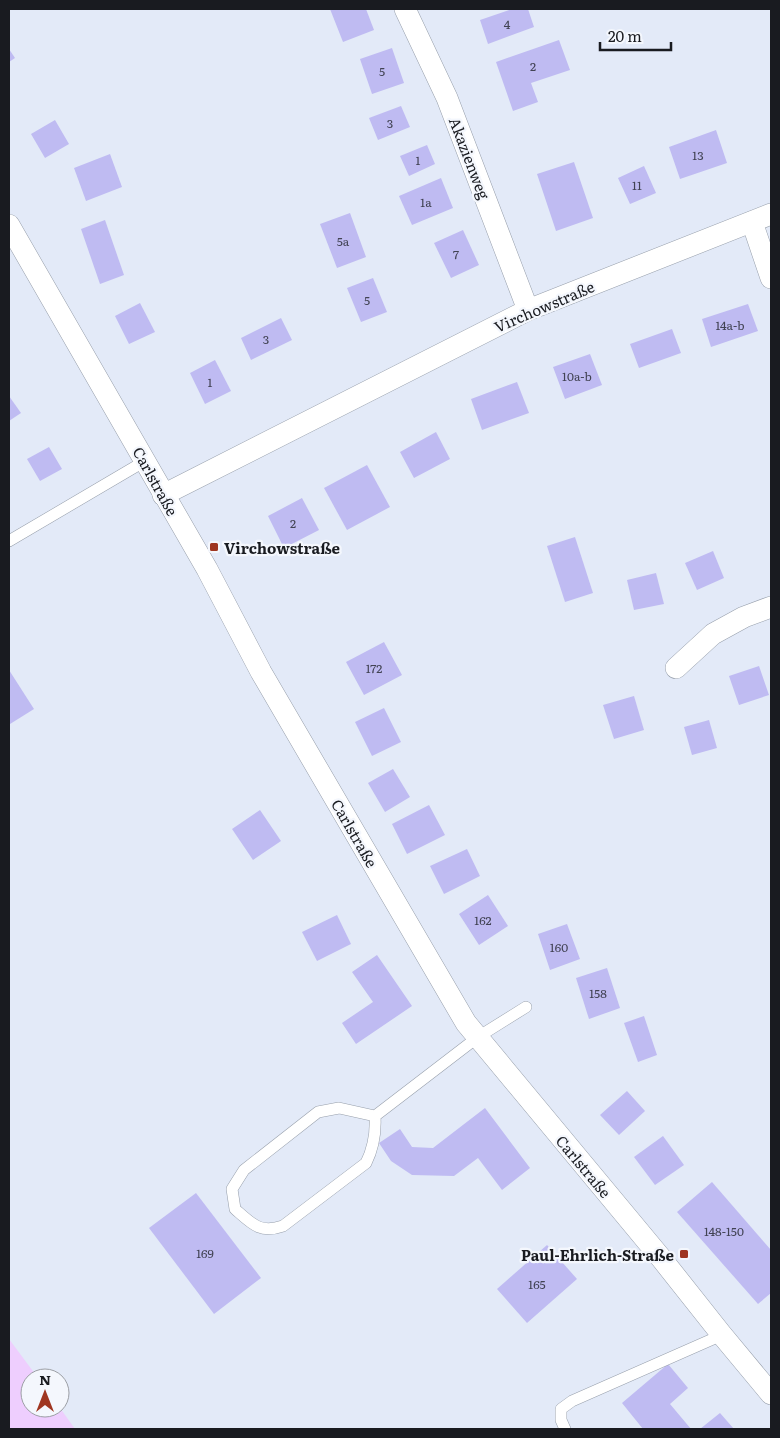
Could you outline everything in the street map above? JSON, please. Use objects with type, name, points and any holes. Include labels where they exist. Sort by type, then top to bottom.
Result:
[{"type":"street","name":"Akazienweg","points":[[405,9],[447,98],[528,310]]},
{"type":"street","name":"Virchowstraße","points":[[163,495],[528,310],[762,218]]},
{"type":"street","points":[[762,218],[771,278]]},
{"type":"street","name":"Carlstraße","points":[[9,225],[207,569],[266,681],[466,1023],[771,1394]]},
{"type":"street","points":[[676,668],[713,634],[744,617],[771,607]]},
{"type":"lane","points":[[9,541],[145,460]]},
{"type":"lane","points":[[375,1116],[478,1037],[526,1007]]},
{"type":"lane","points":[[339,1108],[375,1116],[376,1130],[372,1149],[366,1163],[283,1226],[272,1230],[255,1227],[235,1209],[232,1189],[244,1170],[318,1112],[339,1108]]},
{"type":"lane","points":[[565,1429],[561,1420],[561,1409],[572,1401],[722,1335]]},
{"type":"shaded area","points":[[9,1339],[31,1368],[20,1368],[20,1418],[67,1418],[75,1429],[9,1429]]},
{"type":"building","points":[[330,9],[366,9],[374,30],[343,42]]},
{"type":"building","points":[[512,9],[528,9],[534,27],[488,44],[480,20]]},
{"type":"building","points":[[559,40],[570,70],[531,83],[538,102],[513,111],[496,62]]},
{"type":"building","points":[[392,48],[404,83],[372,94],[360,59]]},
{"type":"building","points":[[9,49],[15,58],[9,62]]},
{"type":"building","points":[[401,106],[410,127],[378,140],[369,118]]},
{"type":"building","points":[[55,120],[69,144],[45,158],[31,134]]},
{"type":"building","points":[[716,130],[727,163],[680,179],[669,147]]},
{"type":"building","points":[[427,145],[435,164],[409,176],[400,156]]},
{"type":"building","points":[[110,154],[122,187],[86,201],[74,168]]},
{"type":"building","points":[[574,162],[593,218],[556,231],[537,174]]},
{"type":"building","points":[[644,166],[656,193],[630,204],[618,178]]},
{"type":"building","points":[[441,178],[453,208],[412,225],[399,196]]},
{"type":"building","points":[[350,213],[366,257],[337,268],[320,224]]},
{"type":"building","points":[[105,220],[124,275],[100,284],[81,229]]},
{"type":"building","points":[[463,230],[479,265],[451,278],[434,243]]},
{"type":"building","points":[[373,278],[387,312],[361,322],[347,288]]},
{"type":"building","points":[[140,303],[155,332],[129,344],[115,316]]},
{"type":"building","points":[[748,304],[758,331],[711,347],[702,319]]},
{"type":"building","points":[[281,318],[292,340],[251,360],[241,338]]},
{"type":"building","points":[[672,329],[681,353],[639,368],[630,344]]},
{"type":"building","points":[[590,354],[602,385],[565,399],[553,367]]},
{"type":"building","points":[[215,360],[231,391],[205,404],[190,373]]},
{"type":"building","points":[[517,382],[529,413],[482,430],[471,399]]},
{"type":"building","points":[[9,396],[21,413],[9,421]]},
{"type":"building","points":[[436,432],[450,459],[414,478],[400,452]]},
{"type":"building","points":[[49,447],[62,469],[40,481],[27,459]]},
{"type":"building","points":[[367,465],[390,507],[347,530],[324,488]]},
{"type":"building","points":[[302,498],[319,530],[284,548],[268,516]]},
{"type":"building","points":[[575,537],[593,593],[565,602],[547,546]]},
{"type":"building","points":[[713,551],[724,578],[697,590],[685,563]]},
{"type":"building","points":[[656,573],[664,604],[634,610],[627,580]]},
{"type":"building","points":[[384,642],[402,675],[364,695],[346,662]]},
{"type":"building","points":[[759,666],[769,695],[739,705],[729,676]]},
{"type":"building","points":[[9,670],[34,709],[10,724],[9,723]]},
{"type":"building","points":[[634,696],[644,730],[614,739],[603,705]]},
{"type":"building","points":[[384,708],[401,742],[372,756],[355,722]]},
{"type":"building","points":[[709,720],[717,748],[692,755],[684,727]]},
{"type":"building","points":[[393,769],[410,797],[385,812],[368,783]]},
{"type":"building","points":[[429,805],[445,835],[407,854],[392,824]]},
{"type":"building","points":[[260,810],[281,841],[253,860],[232,829]]},
{"type":"building","points":[[467,849],[480,876],[444,894],[430,866]]},
{"type":"building","points":[[488,895],[508,926],[479,945],[459,914]]},
{"type":"building","points":[[337,915],[351,944],[317,961],[302,932]]},
{"type":"building","points":[[567,924],[580,959],[550,970],[538,934]]},
{"type":"building","points":[[377,955],[412,1006],[356,1044],[342,1023],[373,1002],[352,972]]},
{"type":"building","points":[[607,968],[620,1008],[589,1019],[576,978]]},
{"type":"building","points":[[644,1016],[657,1055],[638,1062],[624,1023]]},
{"type":"building","points":[[627,1091],[645,1111],[619,1135],[600,1115]]},
{"type":"building","points":[[485,1108],[530,1168],[502,1190],[478,1158],[454,1176],[412,1175],[391,1161],[379,1143],[400,1129],[412,1147],[433,1148]]},
{"type":"building","points":[[663,1136],[684,1165],[655,1185],[634,1157]]},
{"type":"building","points":[[712,1182],[771,1250],[771,1293],[758,1304],[677,1212]]},
{"type":"building","points":[[196,1193],[261,1278],[214,1314],[149,1228]]},
{"type":"building","points":[[547,1245],[577,1279],[527,1323],[497,1289]]},
{"type":"building","points":[[668,1364],[688,1388],[670,1404],[691,1429],[643,1429],[622,1403]]},
{"type":"building","points":[[720,1413],[734,1429],[700,1429]]},
{"type":"place","name":"Virchowstraße","points":[[214,547]]},
{"type":"place","name":"Paul-Ehrlich-Straße","points":[[684,1254]]}]
